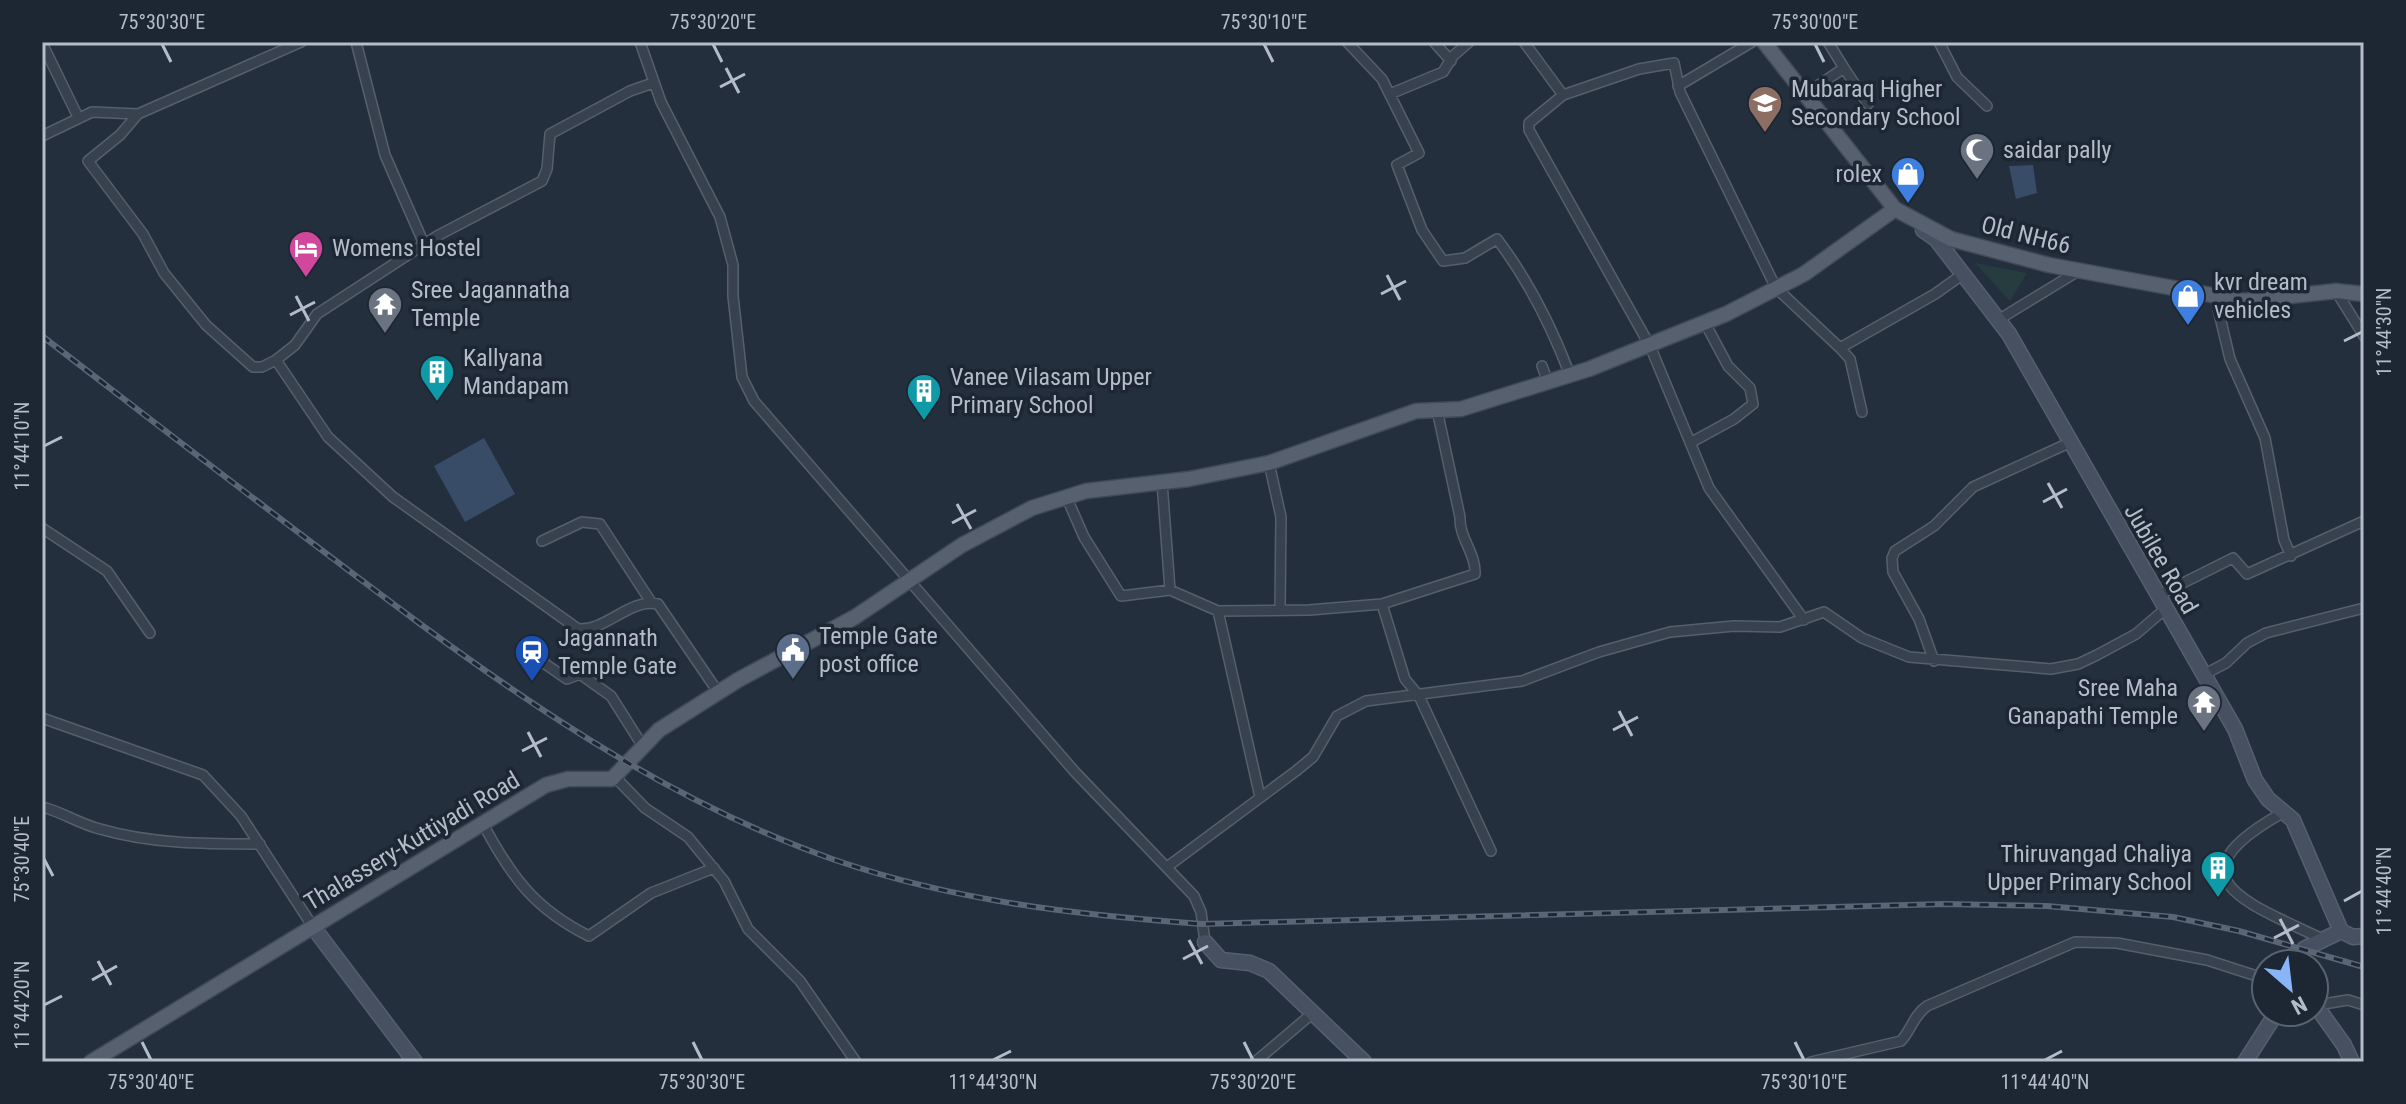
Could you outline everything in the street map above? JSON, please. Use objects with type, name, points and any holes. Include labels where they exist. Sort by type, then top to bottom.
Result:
[{"type":"main road","name":"Old NH66","points":[[1764,42],[1895,209],[1951,239],[2080,270],[2244,301],[2336,291],[2364,294]]},
{"type":"main road","points":[[615,777],[642,745],[718,692],[855,617],[909,579],[1007,519],[1066,496],[1269,463],[1401,415],[1461,409],[1570,375],[1705,323],[1804,274],[1895,209]]},
{"type":"main road","name":"Thalassery-Kuttiyadi Road","points":[[91,1062],[552,782],[615,777]]},
{"type":"street","points":[[301,42],[138,114],[120,135],[88,161],[143,234],[164,273],[206,325],[253,367],[262,367],[276,360],[295,345],[317,314],[424,244],[542,181],[550,134],[630,91],[653,83]]},
{"type":"street","points":[[356,42],[365,87],[385,155],[424,244]]},
{"type":"street","points":[[640,42],[653,83],[720,217],[733,265],[733,296],[742,377],[754,401],[1075,772],[1167,867],[1199,905],[1205,942],[1221,960],[1250,963],[1269,971],[1364,1062]]},
{"type":"street","points":[[1347,42],[1382,79],[1419,153],[1397,165],[1422,230],[1443,261],[1465,258],[1497,239],[1524,275],[1554,333],[1570,375]]},
{"type":"street","points":[[1434,42],[1451,61]]},
{"type":"street","points":[[1390,94],[1443,72],[1469,42]]},
{"type":"street","points":[[1524,42],[1563,95]]},
{"type":"street","points":[[1678,86],[1752,42]]},
{"type":"street","points":[[1828,42],[1868,104]]},
{"type":"street","points":[[1939,42],[1957,77],[1987,106]]},
{"type":"street","points":[[42,43],[78,117]]},
{"type":"street","points":[[1804,620],[1709,488],[1650,346],[1529,130],[1529,123],[1537,114],[1563,95],[1639,69],[1674,63],[1678,86],[1776,288],[1850,359],[1862,412]]},
{"type":"street","points":[[1804,95],[1844,68]]},
{"type":"street","points":[[42,136],[78,117],[114,111],[138,114]]},
{"type":"street","name":"Jubilee Road","points":[[1895,209],[1936,239],[1998,320],[2235,729],[2255,780],[2268,799],[2293,820],[2341,931]]},
{"type":"street","points":[[1998,320],[2080,270]]},
{"type":"street","points":[[1840,348],[1914,307],[1963,274]]},
{"type":"street","points":[[2336,291],[2364,336]]},
{"type":"street","points":[[2215,296],[2230,359],[2265,438],[2284,540],[2291,556]]},
{"type":"street","points":[[1690,443],[1734,419],[1753,404],[1750,388],[1728,366],[1705,323]]},
{"type":"street","points":[[276,360],[286,368],[328,437],[393,497],[578,629],[589,630],[646,601],[651,602]]},
{"type":"street","points":[[1542,366],[1548,382]]},
{"type":"street","points":[[1066,496],[1084,537],[1121,596],[1170,590],[1218,611],[1309,610],[1382,604],[1475,574],[1475,566],[1460,532],[1460,517],[1437,410]]},
{"type":"street","points":[[1934,661],[1919,619],[1893,572],[1891,563],[1895,551],[1934,526],[1973,487],[2071,442]]},
{"type":"street","points":[[1269,463],[1281,517],[1280,608]]},
{"type":"street","points":[[1162,482],[1170,590]]},
{"type":"street","points":[[1167,867],[1198,848],[1313,757],[1331,724],[1348,708],[1366,701],[1522,681],[1599,652],[1670,632],[1734,626],[1780,627],[1824,612],[1862,638],[1909,657],[2024,669],[2078,664],[2136,634],[2161,603],[2233,558],[2247,574],[2364,521]]},
{"type":"street","points":[[542,541],[582,522],[600,524],[651,602],[666,613],[718,692]]},
{"type":"street","points":[[42,528],[107,571],[150,633]]},
{"type":"street","points":[[1382,604],[1405,679],[1419,696],[1491,851]]},
{"type":"street","points":[[2203,675],[2226,663],[2247,643],[2266,633],[2364,608]]},
{"type":"street","points":[[1218,611],[1260,797]]},
{"type":"street","points":[[538,659],[567,679],[580,674],[611,696],[642,745]]},
{"type":"street","points":[[42,718],[203,775],[229,799],[313,927],[415,1062]]},
{"type":"street","points":[[615,777],[645,808],[688,837],[714,868],[748,929],[800,981],[856,1062]]},
{"type":"street","points":[[42,807],[61,811],[98,829],[156,839],[207,845],[260,844]]},
{"type":"street","points":[[2284,812],[2234,846],[2225,856],[2225,874],[2232,890],[2245,901],[2320,938]]},
{"type":"street","points":[[482,822],[522,889],[543,907],[589,936],[651,893],[714,868]]},
{"type":"street","points":[[2305,948],[2320,938],[2341,931],[2353,937],[2364,936]]},
{"type":"street","points":[[1811,1062],[1901,1041],[1911,1030],[1916,1014],[1927,1006],[2075,942],[2117,943],[2207,960],[2250,974]]},
{"type":"street","points":[[2330,1002],[2348,1000],[2364,1005]]},
{"type":"street","points":[[1255,1062],[1314,1012]]},
{"type":"street","points":[[2245,1062],[2267,1028]]},
{"type":"street","points":[[2330,1028],[2352,1062]]},
{"type":"green space","points":[[1975,263],[2027,273],[2010,301]]},
{"type":"water","points":[[2033,165],[2037,193],[2016,199],[2009,166]]},
{"type":"water","points":[[484,438],[515,494],[465,522],[434,466]]},
{"type":"railway","points":[[42,336],[419,623],[567,726],[724,814],[835,860],[880,874],[1016,904],[1202,924],[1944,904],[2047,906],[2173,917],[2239,931],[2364,967]]},
{"type":"place","name":"Mubaraq Higher Secondary School","points":[[1765,134]]},
{"type":"place","name":"saidar pally","points":[[1977,181]]},
{"type":"place","name":"rolex","points":[[1908,205]]},
{"type":"place","name":"Womens Hostel","points":[[306,279]]},
{"type":"place","name":"kvr dream vehicles","points":[[2188,327]]},
{"type":"place","name":"Sree Jagannatha Temple","points":[[385,335]]},
{"type":"place","name":"Kallyana Mandapam","points":[[437,403]]},
{"type":"place","name":"Vanee Vilasam Upper Primary School","points":[[924,422]]},
{"type":"place","name":"Temple Gate post office","points":[[793,681]]},
{"type":"place","name":"Jagannath Temple Gate","points":[[532,683]]},
{"type":"place","name":"Sree Maha Ganapathi Temple","points":[[2204,733]]},
{"type":"place","name":"Thiruvangad Chaliya Upper Primary School","points":[[2218,899]]}]
